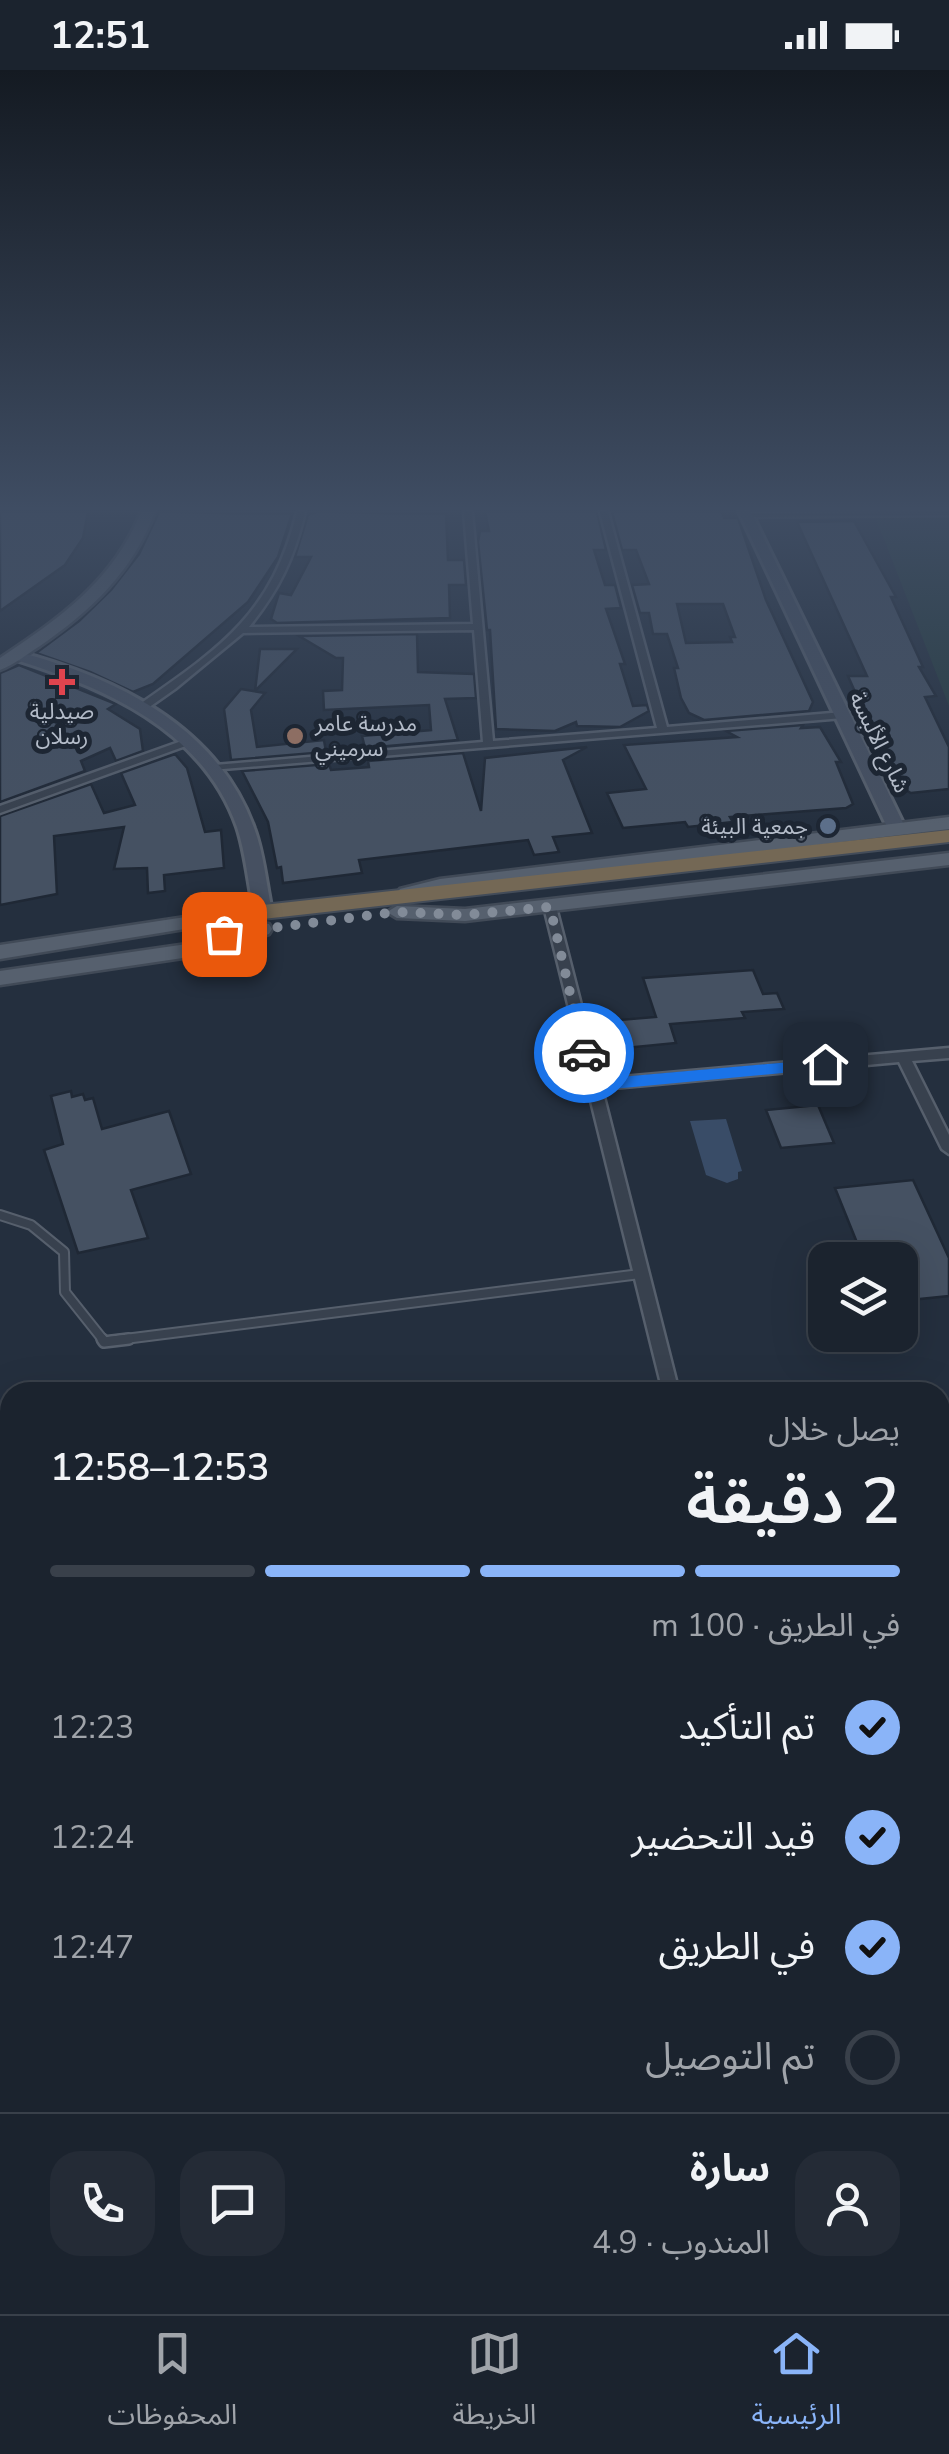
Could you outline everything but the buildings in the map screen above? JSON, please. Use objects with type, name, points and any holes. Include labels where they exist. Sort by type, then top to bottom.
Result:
[{"type":"highway","points":[[395,905],[949,836]]},
{"type":"highway","points":[[257,918],[949,850]]},
{"type":"main road","points":[[3,655],[55,617]]},
{"type":"main road","points":[[3,655],[58,617]]},
{"type":"main road","name":"شارع الألبسة","points":[[795,617],[898,829]]},
{"type":"main road","points":[[3,655],[62,668],[144,706],[190,741],[233,797],[246,828],[257,918]]},
{"type":"main road","points":[[395,905],[440,886],[949,823]]},
{"type":"main road","points":[[395,905],[464,915],[949,859]]},
{"type":"main road","points":[[0,936],[181,912],[257,918]]},
{"type":"main road","points":[[0,952],[257,918]]},
{"type":"main road","points":[[0,965],[257,918]]},
{"type":"main road","points":[[0,978],[204,948],[257,918]]},
{"type":"street","points":[[144,706],[240,630],[251,617]]},
{"type":"street","points":[[477,617],[488,744]]},
{"type":"street","points":[[632,617],[662,728]]},
{"type":"street","points":[[240,630],[478,626]]},
{"type":"street","points":[[214,768],[842,715]]},
{"type":"street","points":[[0,810],[190,741]]},
{"type":"street","points":[[550,907],[591,1085],[668,1382]]},
{"type":"street","points":[[591,1085],[949,1053]]},
{"type":"street","points":[[902,1057],[949,1150]]},
{"type":"lane","points":[[0,1215],[31,1226],[64,1252],[64,1292],[104,1342],[640,1274]]},
{"type":"green space","points":[[914,617],[949,617],[949,706]]},
{"type":"water","points":[[726,1119],[742,1171],[738,1172],[738,1179],[727,1183],[706,1175],[690,1121]]},
{"type":"way so far","points":[[224,934],[397,912],[464,915],[550,907],[584,1053]]},
{"type":"place","name":"صيدلية رسلان","points":[[62,682]]},
{"type":"place","name":"مدرسة عامر سرميني","points":[[295,736]]},
{"type":"place","name":"جمعية البيئة","points":[[828,826]]},
{"type":"route","points":[[584,1053],[591,1085],[825,1064]]}]
